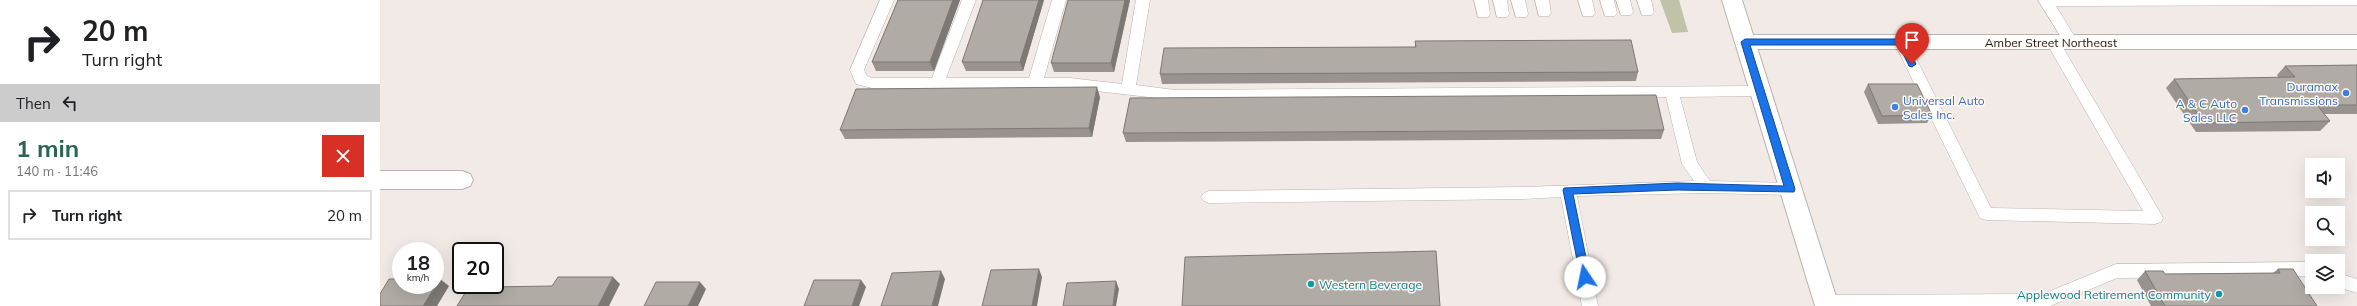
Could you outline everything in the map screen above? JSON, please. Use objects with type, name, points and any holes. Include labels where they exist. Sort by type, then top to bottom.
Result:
[{"type":"street","points":[[1732,0],[1826,304]]},
{"type":"street","name":"Amber Street Northeast","points":[[1745,42],[2357,42]]},
{"type":"street","points":[[380,180],[462,180]]},
{"type":"lane","points":[[887,0],[857,70],[861,80],[872,82],[937,83],[1070,83],[1174,95],[1760,91]]},
{"type":"lane","points":[[937,83],[970,0]]},
{"type":"lane","points":[[1035,83],[1059,0]]},
{"type":"lane","points":[[1128,89],[1143,0]]},
{"type":"lane","points":[[1481,0],[1483,14]]},
{"type":"lane","points":[[1500,0],[1502,14]]},
{"type":"lane","points":[[1518,0],[1521,14]]},
{"type":"lane","points":[[1542,0],[1544,14]]},
{"type":"lane","points":[[1902,42],[1986,214],[2155,218],[2062,42],[2046,1],[2357,1]]},
{"type":"lane","points":[[1672,92],[1690,164],[1706,187]]},
{"type":"lane","points":[[1209,197],[1523,193],[1568,190],[1706,187],[1790,189]]},
{"type":"lane","points":[[1568,190],[1590,306]]},
{"type":"lane","points":[[1826,304],[2044,301],[2116,271],[2305,269]]},
{"type":"lane","points":[[2345,282],[2357,286]]},
{"type":"green space","points":[[1660,0],[1679,0],[1688,32],[1672,33]]},
{"type":"building","points":[[898,0],[953,0],[930,62],[872,62]]},
{"type":"building","points":[[983,0],[1039,0],[1020,62],[962,62]]},
{"type":"building","points":[[1068,0],[1125,0],[1111,63],[1051,63]]},
{"type":"building","points":[[1631,40],[1638,72],[1160,74],[1164,48],[1416,47],[1415,41]]},
{"type":"building","points":[[2357,65],[2357,105],[2317,105],[2330,121],[2204,123],[2174,79],[2295,77],[2285,66]]},
{"type":"building","name":"Universal Auto Sales Inc.","points":[[1868,84],[1917,84],[1932,115],[1882,116]]},
{"type":"building","points":[[1097,87],[1089,128],[840,130],[856,89]]},
{"type":"building","points":[[1656,95],[1664,130],[1123,133],[1130,98]]},
{"type":"building","name":"Western Beverage","points":[[1436,251],[1440,306],[1182,306],[1185,257]]},
{"type":"building","points":[[1039,269],[1032,306],[982,306],[991,270]]},
{"type":"building","name":"Applewood Retirement Community","points":[[2278,269],[2293,269],[2305,288],[2305,294],[2309,294],[2317,306],[2165,306],[2145,271],[2163,271],[2165,274],[2280,273]]},
{"type":"building","points":[[941,271],[932,306],[881,306],[892,273]]},
{"type":"building","points":[[558,277],[613,277],[598,306],[457,306],[464,294],[504,294],[504,287],[552,286]]},
{"type":"building","points":[[389,279],[392,279],[392,294],[431,294],[423,306],[380,306],[380,294]]},
{"type":"building","points":[[814,280],[861,280],[852,306],[804,306]]},
{"type":"building","points":[[1116,281],[1113,306],[1063,306],[1067,283]]},
{"type":"building","points":[[656,282],[700,282],[688,306],[644,306]]},
{"type":"place","name":"Duramax Transmissions","points":[[2346,93]]},
{"type":"place","name":"Universal Auto Sales Inc.","points":[[1895,107]]},
{"type":"place","name":"A & C Auto Sales LLC","points":[[2245,110]]},
{"type":"place","name":"Western Beverage","points":[[1311,284]]},
{"type":"place","name":"Applewood Retirement Community","points":[[2219,294]]},
{"type":"route","points":[[1585,277],[1568,190],[1677,186],[1790,189],[1745,42],[1902,42],[1912,64]]}]
